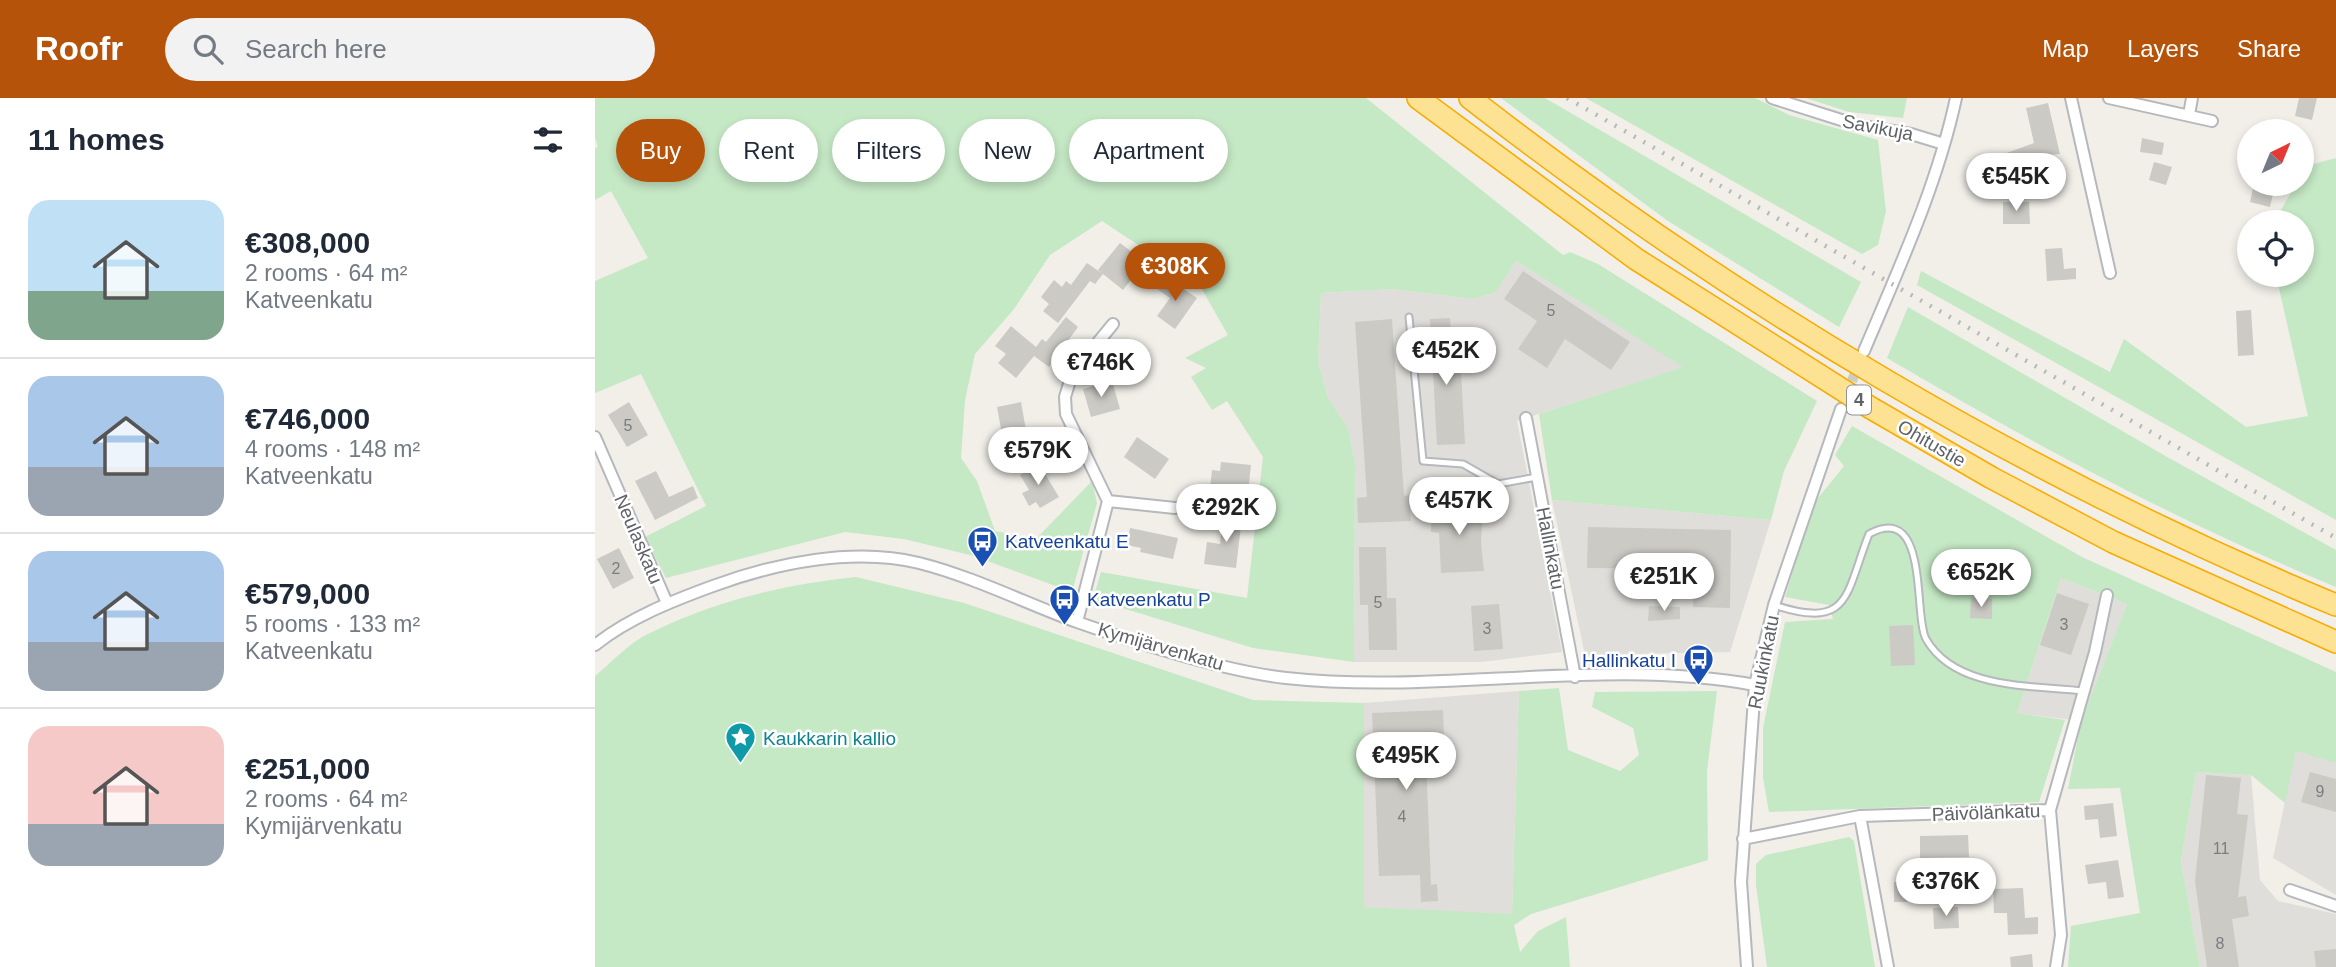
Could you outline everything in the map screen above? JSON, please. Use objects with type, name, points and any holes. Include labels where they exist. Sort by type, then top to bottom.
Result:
[{"type":"highway","name":"Ohitustie","points":[[1418,98],[1636,259],[1758,339],[1882,414],[1992,478],[2113,542],[2336,642]]},
{"type":"highway","name":"Ohitustie","points":[[1470,98],[1655,233],[1884,378],[2130,512],[2336,605]]},
{"type":"street","name":"Savikuja","points":[[1772,98],[1857,125],[1911,134],[1944,144]]},
{"type":"street","points":[[1864,351],[1918,222],[1956,98]]},
{"type":"street","points":[[2071,98],[2110,272]]},
{"type":"street","points":[[2109,98],[2212,121]]},
{"type":"street","points":[[2189,115],[2192,98]]},
{"type":"street","points":[[1077,622],[1108,501],[1066,414],[1065,397],[1072,374],[1113,324]]},
{"type":"street","name":"Ruukinkatu","points":[[1747,967],[1741,882],[1755,685],[1774,605],[1841,410]]},
{"type":"street","name":"Hallinkatu","points":[[1526,418],[1575,677]]},
{"type":"street","name":"Neulaskatu","points":[[595,437],[667,603]]},
{"type":"street","points":[[1108,501],[1175,508]]},
{"type":"street","name":"Kymijärvenkatu","points":[[595,645],[667,603],[738,576],[806,561],[861,557],[918,563],[1014,595],[1077,622],[1215,663],[1284,678],[1367,682],[1575,677],[1692,678],[1755,685]]},
{"type":"street","name":"Päivölänkatu","points":[[1743,839],[1860,816],[2050,810],[2108,595]]},
{"type":"street","points":[[2050,810],[2061,935],[2056,967]]},
{"type":"street","points":[[1860,816],[1888,967]]},
{"type":"street","points":[[2290,890],[2336,905]]},
{"type":"lane","points":[[1409,317],[1423,461],[1463,464],[1498,484],[1537,477]]},
{"type":"lane","points":[[1774,605],[1802,614],[1821,615],[1832,611],[1843,601],[1870,534],[1877,530],[1895,530],[1905,537],[1916,557],[1919,610],[1925,637],[1941,661],[1987,680],[2083,691]]},
{"type":"shaded area","points":[[1516,261],[1684,367],[1517,421],[1562,652],[1482,662],[1354,662],[1355,463],[1348,428],[1328,398],[1318,361],[1321,293],[1392,289],[1474,299],[1496,292]]},
{"type":"shaded area","points":[[1552,500],[1771,520],[1730,652],[1585,655]]},
{"type":"shaded area","points":[[2061,578],[2127,604],[2081,721],[2017,713]]},
{"type":"shaded area","points":[[1519,691],[1512,915],[1363,907],[1364,703]]},
{"type":"shaded area","points":[[2296,750],[2336,763],[2336,895],[2273,858]]},
{"type":"shaded area","points":[[2196,772],[2251,775],[2260,880],[2278,901],[2336,914],[2336,967],[2200,967],[2181,861]]},
{"type":"green space","points":[[595,98],[1366,98],[1563,255],[1570,252],[1598,264],[1817,401],[1784,471],[1771,520],[1552,500],[1539,414],[1683,367],[1516,261],[1496,292],[1474,299],[1392,289],[1321,293],[1318,361],[1328,398],[1348,428],[1355,463],[1354,662],[1253,648],[1093,599],[1101,572],[1247,598],[1263,457],[1227,401],[1212,410],[1191,377],[1206,368],[1185,358],[1228,335],[1200,286],[1102,221],[1050,255],[1014,309],[975,354],[965,400],[961,458],[977,481],[995,531],[1036,539],[1092,481],[1097,503],[1072,592],[974,556],[904,539],[845,532],[666,578],[645,537],[706,506],[641,374],[595,393],[595,281],[648,258],[611,191],[595,200],[595,148],[598,147],[595,138]]},
{"type":"green space","points":[[1501,98],[1545,98],[1861,282],[1839,327],[1668,221]]},
{"type":"green space","points":[[1586,98],[1755,98],[1789,115],[1878,140],[1886,211],[1878,245],[1862,254]]},
{"type":"green space","points":[[1806,98],[1907,98],[1903,118],[1849,112]]},
{"type":"green space","points":[[2336,158],[2336,520],[1917,285],[1921,271],[2110,372],[2124,339],[2246,427],[2308,416],[2279,287],[2314,287],[2314,210],[2281,210],[2289,196],[2314,196],[2314,164]]},
{"type":"green space","points":[[1908,307],[2169,458],[2336,550],[2336,587],[2221,536],[2107,480],[1996,421],[1887,358]]},
{"type":"green space","points":[[1852,426],[2082,557],[2336,672],[2336,763],[2296,751],[2285,803],[2251,775],[2196,772],[2181,861],[2200,967],[2068,967],[2071,926],[2140,913],[2120,788],[2068,789],[2081,721],[2127,604],[2061,578],[2017,713],[2065,720],[2039,802],[1769,812],[1763,778],[1763,728],[1785,622],[1833,619],[1829,605],[1785,597],[1814,503],[1844,466],[1835,455]]},
{"type":"green space","points":[[856,577],[964,603],[1253,700],[1364,703],[1364,907],[1512,914],[1519,691],[1559,688],[1568,750],[1620,771],[1639,755],[1633,728],[1592,707],[1595,692],[1717,691],[1707,771],[1708,860],[1531,914],[1514,925],[1520,952],[1538,931],[1566,917],[1570,967],[595,967],[595,676],[643,637],[700,612],[777,589]]},
{"type":"green space","points":[[1849,837],[1854,841],[1875,967],[1767,967],[1756,885],[1756,864],[1766,855]]},
{"type":"building","points":[[2299,98],[2317,98],[2312,119],[2295,116]]},
{"type":"building","points":[[2048,103],[2060,154],[2037,156],[2009,167],[2004,154],[2034,143],[2026,108]]},
{"type":"building","points":[[2142,138],[2164,143],[2162,155],[2140,152]]},
{"type":"building","points":[[2154,162],[2172,167],[2166,185],[2149,180]]},
{"type":"building","points":[[2251,196],[2272,196],[2270,207],[2250,202]]},
{"type":"building","points":[[2003,202],[2029,202],[2030,224],[2003,224]]},
{"type":"building","points":[[1120,243],[1145,262],[1123,290],[1098,270]]},
{"type":"building","points":[[2062,248],[2064,269],[2076,268],[2076,279],[2047,281],[2045,249]]},
{"type":"building","points":[[1087,263],[1103,274],[1095,284],[1090,281],[1058,323],[1043,311],[1049,304],[1041,297],[1054,280],[1062,287],[1066,281],[1071,285]]},
{"type":"building","points":[[1523,271],[1630,342],[1611,370],[1565,339],[1547,368],[1518,349],[1537,321],[1504,299]]},
{"type":"building","points":[[1166,277],[1197,298],[1175,329],[1157,316],[1170,298],[1157,289]]},
{"type":"building","points":[[2251,310],[2254,355],[2238,356],[2236,311]]},
{"type":"building","points":[[1066,317],[1078,327],[1049,367],[1034,356],[1016,378],[998,363],[1006,354],[995,346],[1011,326],[1036,347],[1042,339],[1046,342]]},
{"type":"building","points":[[1450,318],[1453,374],[1461,373],[1465,444],[1437,445],[1430,319]]},
{"type":"building","points":[[1392,319],[1404,496],[1409,495],[1411,521],[1358,523],[1357,498],[1367,497],[1355,322]]},
{"type":"building","points":[[1112,381],[1120,409],[1091,417],[1083,389]]},
{"type":"building","points":[[629,402],[648,435],[627,447],[608,415]]},
{"type":"building","points":[[1021,402],[1026,430],[1019,431],[1022,447],[1005,451],[997,407]]},
{"type":"building","points":[[1137,437],[1169,459],[1155,479],[1124,457]]},
{"type":"building","points":[[1221,462],[1251,465],[1248,492],[1210,489],[1212,470],[1220,471]]},
{"type":"building","points":[[1039,464],[1059,497],[1040,508],[1036,502],[1029,506],[1022,493],[1029,490],[1020,475]]},
{"type":"building","points":[[656,471],[669,497],[693,486],[698,498],[655,520],[635,481]]},
{"type":"building","points":[[1432,504],[1483,506],[1481,544],[1484,571],[1441,573],[1439,533],[1431,532]]},
{"type":"building","points":[[1223,515],[1242,517],[1236,568],[1204,564],[1207,542],[1220,544]]},
{"type":"building","points":[[1588,527],[1731,530],[1730,608],[1693,607],[1694,569],[1587,568]]},
{"type":"building","points":[[1130,528],[1178,538],[1173,559],[1140,552],[1141,548],[1127,545]]},
{"type":"building","points":[[1359,547],[1386,547],[1387,598],[1396,598],[1397,650],[1369,650],[1368,605],[1360,605]]},
{"type":"building","points":[[619,548],[634,578],[613,589],[597,559]]},
{"type":"building","points":[[2057,593],[2089,604],[2071,655],[2040,645]]},
{"type":"building","points":[[1971,598],[1992,599],[1992,619],[1970,618]]},
{"type":"building","points":[[1499,604],[1503,649],[1474,651],[1471,606]]},
{"type":"building","points":[[1649,606],[1680,607],[1680,619],[1648,621]]},
{"type":"building","points":[[1913,625],[1915,665],[1891,666],[1889,626]]},
{"type":"building","points":[[1443,710],[1445,758],[1426,759],[1431,885],[1437,884],[1438,901],[1421,902],[1420,875],[1379,876],[1372,713]]},
{"type":"building","points":[[2310,772],[2336,779],[2336,812],[2301,802]]},
{"type":"building","points":[[2206,775],[2241,778],[2237,814],[2248,815],[2238,897],[2246,896],[2249,916],[2232,919],[2239,967],[2207,967],[2195,881]]},
{"type":"building","points":[[2113,803],[2117,836],[2100,838],[2098,819],[2085,820],[2084,806]]},
{"type":"building","points":[[1968,835],[1969,857],[1920,858],[1920,836]]},
{"type":"building","points":[[2118,860],[2124,897],[2108,899],[2106,882],[2088,884],[2085,865]]},
{"type":"building","points":[[1894,882],[1907,882],[1907,902],[1894,902]]},
{"type":"building","points":[[2023,888],[2025,918],[2038,917],[2038,934],[2008,935],[2007,913],[1994,913],[1993,889]]},
{"type":"building","points":[[1958,907],[1959,928],[1934,929],[1933,908]]},
{"type":"building","points":[[2336,949],[2336,967],[2316,967],[2314,951]]},
{"type":"building","points":[[2032,954],[2033,967],[2011,967],[2010,957]]},
{"type":"tunnel","points":[[1841,409],[1859,363]]},
{"type":"railway","points":[[1567,98],[2336,538]]},
{"type":"place","name":"Katveenkatu E","points":[[982,568]]},
{"type":"place","name":"Katveenkatu P","points":[[1064,626]]},
{"type":"place","name":"Hallinkatu I","points":[[1699,687]]},
{"type":"place","name":"Kaukkarin kallio","points":[[740,765]]}]
